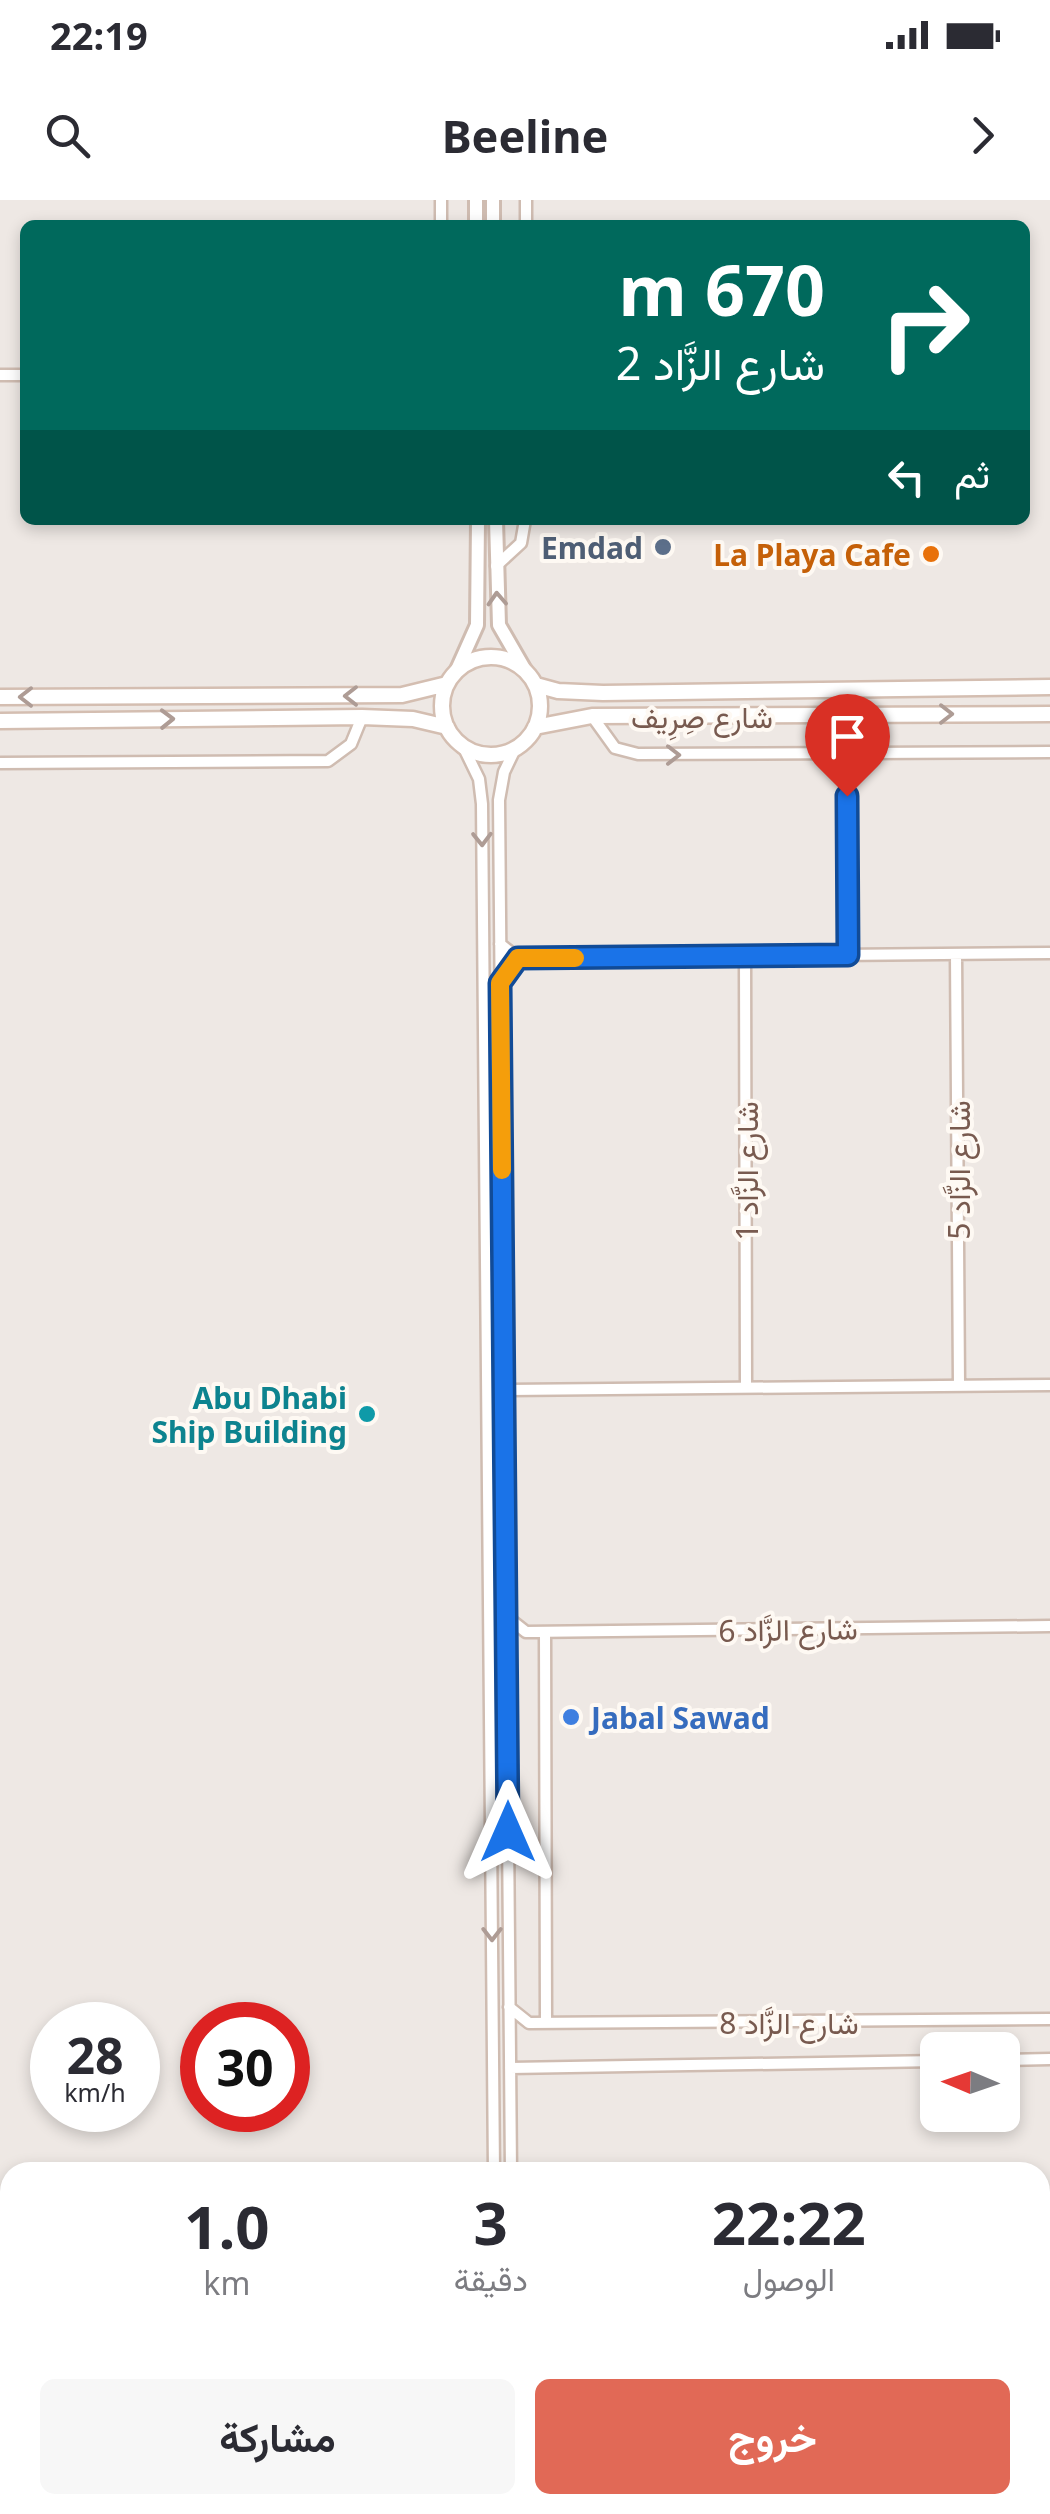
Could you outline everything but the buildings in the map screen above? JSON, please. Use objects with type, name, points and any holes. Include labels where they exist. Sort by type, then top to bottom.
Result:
[{"type":"main road","points":[[0,697],[402,695],[451,678],[482,657],[498,657],[525,670],[536,684],[540,699],[535,728],[515,749],[488,755],[463,746],[447,727],[443,698],[451,678]]},
{"type":"main road","name":"شارع صِرِيف","points":[[536,684],[558,691],[603,693],[1050,687]]},
{"type":"main road","name":"شارع صِرِيف","points":[[535,728],[556,720],[592,716],[1050,714]]},
{"type":"main road","points":[[0,721],[362,718],[413,719],[447,727]]},
{"type":"street","points":[[451,678],[477,625],[478,525]]},
{"type":"street","points":[[496,525],[499,625],[525,670]]},
{"type":"street","points":[[496,566],[521,542],[523,525]]},
{"type":"street","points":[[592,716],[615,748],[638,754],[846,756],[1050,752]]},
{"type":"street","points":[[0,763],[328,761],[352,744],[362,718]]},
{"type":"street","points":[[463,746],[479,779],[482,804],[494,2162]]},
{"type":"street","points":[[511,2162],[500,791],[515,749]]},
{"type":"street","points":[[846,756],[848,955]]},
{"type":"street","points":[[500,944],[518,958],[1050,953]]},
{"type":"street","name":"شارع الزَّاد 5","points":[[956,954],[959,1385]]},
{"type":"street","name":"شارع الزَّاد 1","points":[[745,956],[746,1387]]},
{"type":"street","points":[[500,983],[518,958]]},
{"type":"street","points":[[504,1390],[1050,1384]]},
{"type":"street","points":[[506,1616],[526,1632],[506,1657]]},
{"type":"street","name":"شارع الزَّاد 6","points":[[526,1632],[1050,1626]]},
{"type":"street","points":[[545,1632],[546,2023]]},
{"type":"street","points":[[509,2008],[528,2023],[510,2042]]},
{"type":"street","name":"شارع الزَّاد 8","points":[[528,2023],[1050,2019]]},
{"type":"street","points":[[1020,2060],[1050,2059]]},
{"type":"street","name":"شارع الزَّاد 8","points":[[510,2068],[920,2061]]},
{"type":"shaded area","points":[[0,200],[1050,200],[1050,2162],[0,2162]]},
{"type":"slow traffic","points":[[502,1170],[500,983],[518,958],[575,958]]},
{"type":"place","name":"Emdad","points":[[663,547]]},
{"type":"place","name":"La Playa Cafe","points":[[931,554]]},
{"type":"place","name":"Abu Dhabi Ship Building","points":[[367,1414]]},
{"type":"place","name":"Jabal Sawad","points":[[571,1717]]},
{"type":"route","points":[[508,1832],[500,983],[518,958],[848,955],[847,796]]}]
